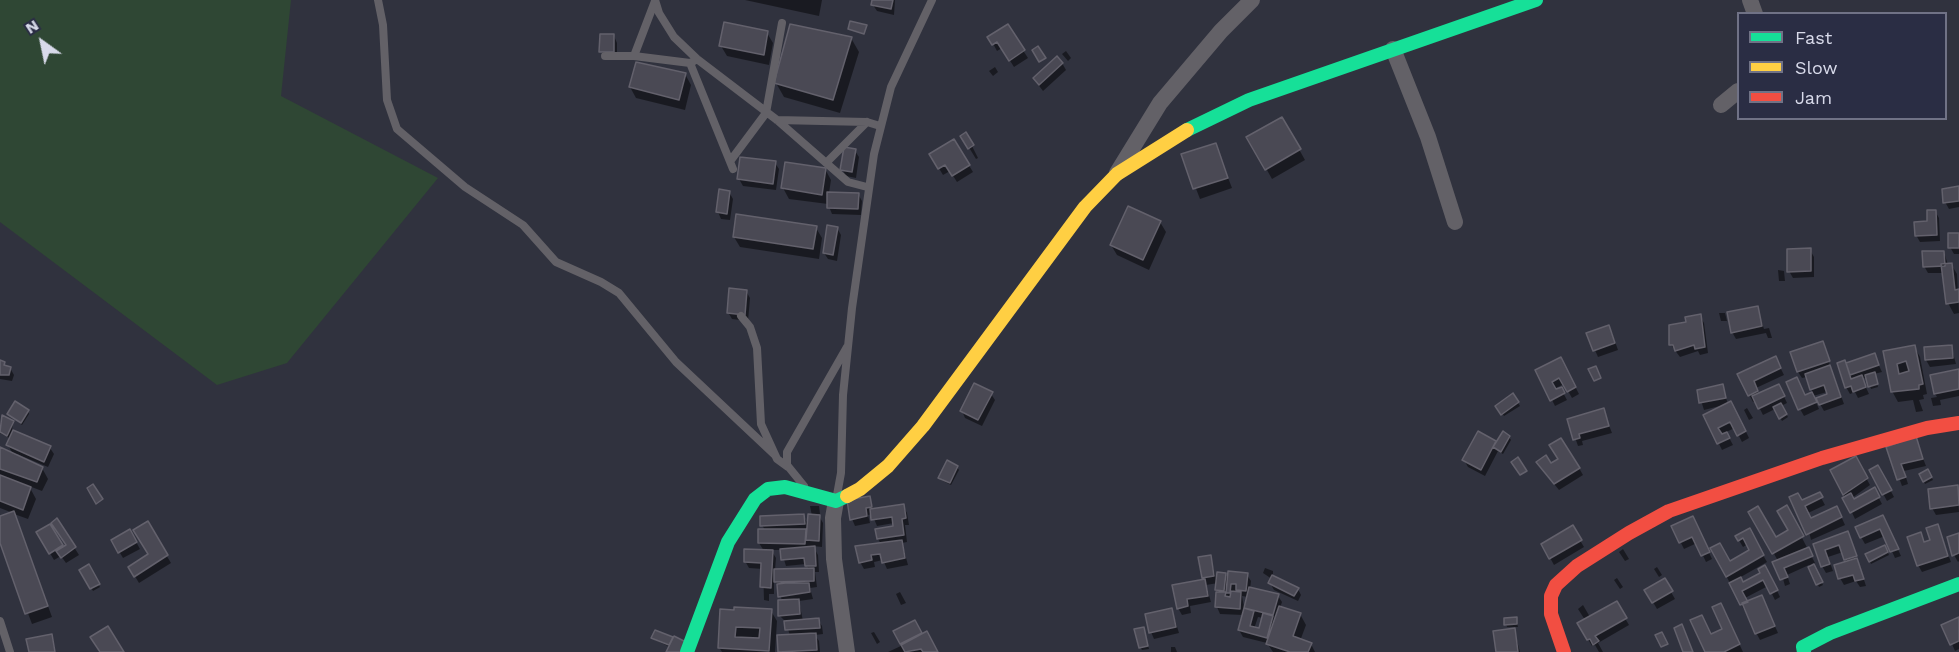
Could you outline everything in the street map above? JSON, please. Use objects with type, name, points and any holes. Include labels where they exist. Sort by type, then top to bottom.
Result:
[{"type":"street","points":[[1117,174],[1160,103],[1221,31],[1252,0]]},
{"type":"street","points":[[687,652],[728,542],[755,499],[776,487],[836,501],[860,489],[903,451],[1085,207],[1117,174],[1151,150],[1215,115],[1302,80],[1536,0]]},
{"type":"street","points":[[1393,49],[1428,137],[1455,222]]},
{"type":"street","points":[[1721,105],[1737,92]]},
{"type":"street","points":[[1564,652],[1551,614],[1551,596],[1556,585],[1577,566],[1620,538],[1669,511],[1736,487],[1878,440],[1959,423]]},
{"type":"street","points":[[836,501],[833,518],[834,559],[847,652]]},
{"type":"street","points":[[1798,650],[1840,629],[1959,584]]},
{"type":"lane","points":[[378,0],[383,25],[387,100],[391,116],[401,134],[465,187],[523,225],[555,262],[601,282],[619,293],[676,362],[788,467],[810,494]]},
{"type":"lane","points":[[655,0],[659,13],[674,37],[694,61],[777,120],[848,182],[867,187]]},
{"type":"lane","points":[[634,56],[655,0]]},
{"type":"lane","points":[[836,501],[841,473],[843,395],[867,187],[879,126],[891,87],[932,0]]},
{"type":"lane","points":[[694,61],[732,165],[766,113],[782,24]]},
{"type":"lane","points":[[605,56],[694,61]]},
{"type":"lane","points":[[777,120],[867,122],[879,126]]},
{"type":"lane","points":[[826,163],[867,122]]},
{"type":"lane","points":[[741,316],[754,336],[761,424],[775,455]]},
{"type":"lane","points":[[788,467],[786,456],[789,448],[848,345]]},
{"type":"lane","points":[[0,621],[10,652]]},
{"type":"green space","points":[[0,0],[291,0],[281,96],[438,178],[287,363],[217,385],[0,222]]},
{"type":"building","points":[[872,0],[893,0],[891,9],[871,5]]},
{"type":"building","points":[[850,21],[867,25],[864,34],[848,29]]},
{"type":"building","points":[[724,22],[768,31],[764,55],[719,46]]},
{"type":"building","points":[[790,24],[852,37],[833,100],[774,83]]},
{"type":"building","points":[[1008,24],[1025,50],[1009,61],[997,42],[992,45],[987,37]]},
{"type":"building","points":[[600,34],[614,34],[614,52],[599,52]]},
{"type":"building","points":[[1038,46],[1046,58],[1039,62],[1032,50]]},
{"type":"building","points":[[1057,56],[1063,63],[1039,85],[1033,78]]},
{"type":"building","points":[[636,62],[686,73],[679,100],[629,87]]},
{"type":"building","points":[[1282,117],[1301,149],[1265,170],[1246,137]]},
{"type":"building","points":[[966,132],[974,145],[968,149],[960,136]]},
{"type":"building","points":[[954,139],[970,165],[952,176],[945,165],[938,169],[929,154]]},
{"type":"building","points":[[1216,143],[1228,178],[1193,189],[1181,154]]},
{"type":"building","points":[[844,147],[856,149],[852,172],[840,170]]},
{"type":"building","points":[[740,157],[776,161],[773,184],[737,179]]},
{"type":"building","points":[[785,162],[826,168],[822,195],[781,188]]},
{"type":"building","points":[[1959,186],[1959,201],[1943,203],[1942,189]]},
{"type":"building","points":[[719,189],[730,191],[727,214],[716,212]]},
{"type":"building","points":[[827,192],[859,193],[858,209],[827,208]]},
{"type":"building","points":[[1128,206],[1161,221],[1143,260],[1110,245]]},
{"type":"building","points":[[1927,210],[1936,210],[1937,235],[1915,236],[1914,222],[1927,221]]},
{"type":"building","points":[[736,214],[817,226],[813,249],[733,237]]},
{"type":"building","points":[[827,225],[838,227],[833,255],[823,253]]},
{"type":"building","points":[[1948,233],[1959,233],[1959,248],[1948,248]]},
{"type":"building","points":[[1811,248],[1811,271],[1787,272],[1787,249]]},
{"type":"building","points":[[1922,251],[1944,251],[1945,266],[1923,267]]},
{"type":"building","points":[[1952,263],[1955,290],[1959,289],[1959,302],[1946,304],[1941,264]]},
{"type":"building","points":[[729,288],[747,290],[745,315],[727,313]]},
{"type":"building","points":[[1758,306],[1762,326],[1731,333],[1727,312]]},
{"type":"building","points":[[1701,314],[1705,347],[1695,349],[1694,345],[1675,351],[1673,345],[1669,345],[1669,325],[1686,322],[1685,317]]},
{"type":"building","points":[[1609,325],[1615,343],[1593,351],[1586,333]]},
{"type":"building","points":[[1823,341],[1830,361],[1797,372],[1790,352]]},
{"type":"building","points":[[1915,345],[1923,384],[1919,385],[1919,389],[1891,392],[1883,351]],"holes":[[[1906,361],[1909,371],[1899,374],[1897,364]]]},
{"type":"building","points":[[1952,345],[1953,358],[1925,360],[1924,347]]},
{"type":"building","points":[[1875,353],[1879,365],[1850,375],[1846,363]]},
{"type":"building","points":[[1776,356],[1781,368],[1754,381],[1758,391],[1748,396],[1737,374]]},
{"type":"building","points":[[1561,357],[1576,387],[1567,392],[1559,378],[1552,382],[1556,389],[1562,387],[1565,393],[1550,401],[1535,370]]},
{"type":"building","points":[[0,360],[5,362],[4,365],[11,367],[9,375],[0,375]]},
{"type":"building","points":[[1845,360],[1851,379],[1862,375],[1866,387],[1853,392],[1851,386],[1845,388],[1837,363]]},
{"type":"building","points":[[1830,365],[1841,397],[1819,405],[1816,398],[1827,394],[1824,385],[1810,390],[1805,374]]},
{"type":"building","points":[[1596,366],[1601,378],[1594,381],[1588,369]]},
{"type":"building","points":[[1959,369],[1959,389],[1934,394],[1930,375]]},
{"type":"building","points":[[1875,372],[1878,384],[1868,387],[1865,375]]},
{"type":"building","points":[[1797,377],[1805,395],[1812,392],[1817,402],[1798,410],[1786,382]]},
{"type":"building","points":[[974,383],[993,392],[978,420],[960,411]]},
{"type":"building","points":[[1723,384],[1726,398],[1699,403],[1697,390]]},
{"type":"building","points":[[1779,384],[1785,396],[1758,409],[1752,396]]},
{"type":"building","points":[[1513,393],[1519,402],[1501,415],[1495,406]]},
{"type":"building","points":[[15,401],[29,410],[21,423],[7,414]]},
{"type":"building","points":[[1731,401],[1746,431],[1737,436],[1730,422],[1718,428],[1722,434],[1727,432],[1730,438],[1717,444],[1703,415]]},
{"type":"building","points":[[1781,403],[1787,414],[1779,419],[1773,407]]},
{"type":"building","points":[[1604,408],[1609,426],[1579,434],[1580,438],[1573,440],[1567,419]]},
{"type":"building","points":[[2,415],[14,421],[7,436],[0,432]]},
{"type":"building","points":[[13,430],[51,446],[44,462],[6,445]]},
{"type":"building","points":[[1478,431],[1496,441],[1481,470],[1462,460]]},
{"type":"building","points":[[1503,431],[1510,436],[1501,452],[1493,447]]},
{"type":"building","points":[[1916,436],[1923,459],[1901,464],[1906,477],[1897,480],[1886,447]]},
{"type":"building","points":[[1561,438],[1580,468],[1554,484],[1536,462],[1546,455],[1551,463],[1558,459],[1549,445]]},
{"type":"building","points":[[0,447],[43,467],[37,482],[0,469]]},
{"type":"building","points":[[1856,456],[1868,478],[1843,495],[1830,470]]},
{"type":"building","points":[[1518,457],[1527,471],[1520,475],[1511,462]]},
{"type":"building","points":[[947,460],[958,466],[950,483],[938,478]]},
{"type":"building","points":[[1878,465],[1892,490],[1882,495],[1869,470]]},
{"type":"building","points":[[1928,469],[1932,477],[1923,482],[1919,474]]},
{"type":"building","points":[[0,475],[31,487],[23,510],[0,501]]},
{"type":"building","points":[[93,484],[103,499],[96,504],[87,488]]},
{"type":"building","points":[[1958,485],[1959,505],[1930,509],[1928,489]]},
{"type":"building","points":[[1875,487],[1880,497],[1850,513],[1842,498],[1851,493],[1854,499]]},
{"type":"building","points":[[1820,492],[1823,497],[1805,506],[1811,518],[1837,506],[1842,517],[1806,535],[1789,497],[1798,493],[1802,500]]},
{"type":"building","points":[[870,496],[872,507],[866,508],[867,516],[850,520],[847,500]]},
{"type":"building","points":[[904,504],[906,518],[902,519],[904,535],[877,539],[875,529],[893,526],[892,517],[871,520],[870,509]]},
{"type":"building","points":[[1787,505],[1804,536],[1772,554],[1748,512],[1758,506],[1776,537],[1788,530],[1777,511]]},
{"type":"building","points":[[14,511],[48,606],[25,614],[0,543],[0,516]]},
{"type":"building","points":[[804,514],[805,524],[760,526],[760,516]]},
{"type":"building","points":[[808,514],[820,515],[819,541],[806,540]]},
{"type":"building","points":[[1883,515],[1899,549],[1890,552],[1880,529],[1860,538],[1855,527]]},
{"type":"building","points":[[1693,516],[1710,552],[1701,556],[1692,537],[1679,543],[1671,526]]},
{"type":"building","points":[[57,518],[76,547],[61,558],[56,551],[66,545],[51,523]]},
{"type":"building","points":[[148,521],[168,555],[134,577],[128,567],[148,554],[133,530]]},
{"type":"building","points":[[50,524],[63,545],[49,554],[36,532]]},
{"type":"building","points":[[1938,524],[1948,556],[1917,566],[1907,537],[1921,532],[1924,542],[1930,540],[1926,528]]},
{"type":"building","points":[[1573,525],[1582,540],[1549,559],[1541,544]]},
{"type":"building","points":[[1750,528],[1764,555],[1726,577],[1710,548],[1720,543],[1730,561],[1749,550],[1743,538],[1738,541],[1735,536]]},
{"type":"building","points":[[130,529],[137,542],[118,553],[111,540]]},
{"type":"building","points":[[758,529],[806,529],[805,544],[758,543]]},
{"type":"building","points":[[1848,531],[1857,556],[1844,560],[1839,545],[1825,550],[1830,564],[1821,567],[1813,544]]},
{"type":"building","points":[[1959,533],[1959,553],[1952,556],[1947,537]]},
{"type":"building","points":[[902,540],[905,558],[882,563],[880,554],[871,555],[872,560],[859,563],[855,546]]},
{"type":"building","points":[[1885,545],[1888,552],[1869,562],[1865,554]]},
{"type":"building","points":[[815,546],[816,566],[805,566],[804,558],[781,560],[780,549]]},
{"type":"building","points":[[1809,547],[1813,556],[1784,568],[1788,577],[1780,580],[1772,562]]},
{"type":"building","points":[[744,549],[773,550],[771,588],[760,587],[761,563],[744,562]]},
{"type":"building","points":[[1211,555],[1214,576],[1202,578],[1198,557]]},
{"type":"building","points":[[1857,558],[1864,579],[1855,581],[1853,575],[1838,579],[1834,565]]},
{"type":"building","points":[[89,564],[100,584],[90,589],[79,570]]},
{"type":"building","points":[[1814,564],[1823,582],[1816,585],[1808,567]]},
{"type":"building","points":[[1765,565],[1778,590],[1770,594],[1763,580],[1742,591],[1748,602],[1740,605],[1729,583],[1741,577],[1743,582],[1760,573],[1758,569]]},
{"type":"building","points":[[814,568],[814,581],[774,582],[774,569]]},
{"type":"building","points":[[1228,571],[1248,573],[1246,591],[1236,590],[1236,584],[1231,584],[1230,593],[1226,593]]},
{"type":"building","points":[[1217,572],[1226,573],[1224,591],[1215,590]]},
{"type":"building","points":[[1272,575],[1299,588],[1294,596],[1268,583]]},
{"type":"building","points":[[1665,578],[1673,591],[1652,603],[1644,590]]},
{"type":"building","points":[[1205,579],[1208,596],[1187,599],[1188,606],[1177,609],[1172,585]]},
{"type":"building","points":[[809,583],[810,592],[778,597],[777,584]]},
{"type":"building","points":[[1249,587],[1279,594],[1273,615],[1244,608]]},
{"type":"building","points":[[1231,591],[1241,592],[1240,609],[1215,607],[1216,592],[1226,592],[1225,596],[1230,597]]},
{"type":"building","points":[[1762,595],[1775,626],[1755,634],[1742,603]]},
{"type":"building","points":[[799,599],[800,614],[778,616],[778,600]]},
{"type":"building","points":[[1617,601],[1627,618],[1595,636],[1599,641],[1593,645],[1590,639],[1587,640],[1577,623]]},
{"type":"building","points":[[1721,603],[1740,644],[1724,652],[1705,652],[1690,620],[1702,615],[1711,634],[1722,629],[1712,607]]},
{"type":"building","points":[[1279,606],[1301,613],[1293,636],[1312,643],[1308,652],[1290,652],[1266,644]]},
{"type":"building","points":[[734,607],[772,609],[769,651],[718,648],[720,609],[734,610]],"holes":[[[736,627],[760,628],[759,638],[735,637]]]},
{"type":"building","points":[[1172,608],[1176,627],[1149,633],[1145,614]]},
{"type":"building","points":[[1244,608],[1254,611],[1250,626],[1259,628],[1263,613],[1273,616],[1267,638],[1238,630]]},
{"type":"building","points":[[1517,617],[1517,624],[1504,625],[1504,618]]},
{"type":"building","points":[[1959,617],[1959,641],[1950,645],[1941,625]]},
{"type":"building","points":[[819,618],[820,628],[785,630],[784,621]]},
{"type":"building","points":[[915,620],[922,633],[900,644],[893,631]]},
{"type":"building","points":[[1682,624],[1693,652],[1683,652],[1674,628]]},
{"type":"building","points":[[108,626],[124,652],[100,652],[90,637]]},
{"type":"building","points":[[1144,627],[1148,646],[1139,648],[1134,629]]},
{"type":"building","points":[[1515,628],[1518,652],[1496,652],[1493,631]]},
{"type":"building","points":[[655,630],[673,637],[669,645],[651,638]]},
{"type":"building","points":[[927,631],[938,652],[923,652],[921,649],[905,652],[901,645]]},
{"type":"building","points":[[1662,632],[1668,644],[1661,647],[1655,635]]},
{"type":"building","points":[[816,633],[817,650],[778,652],[777,635]]},
{"type":"building","points":[[52,634],[55,652],[29,652],[26,639]]},
{"type":"building","points":[[674,636],[686,642],[681,652],[666,652]]},
{"type":"traffic: fast","points":[[1187,130],[1249,100],[1536,0]]},
{"type":"traffic: fast","points":[[687,652],[728,542],[755,499],[768,489],[785,487],[836,501],[847,496]]},
{"type":"traffic: fast","points":[[1804,652],[1803,647],[1830,633],[1959,584]]},
{"type":"traffic: slow","points":[[847,496],[860,489],[888,466],[923,426],[1085,207],[1117,174],[1187,130]]},
{"type":"traffic: jam","points":[[1564,652],[1551,614],[1551,596],[1556,585],[1577,566],[1629,533],[1669,511],[1822,458],[1927,428],[1959,423]]}]
